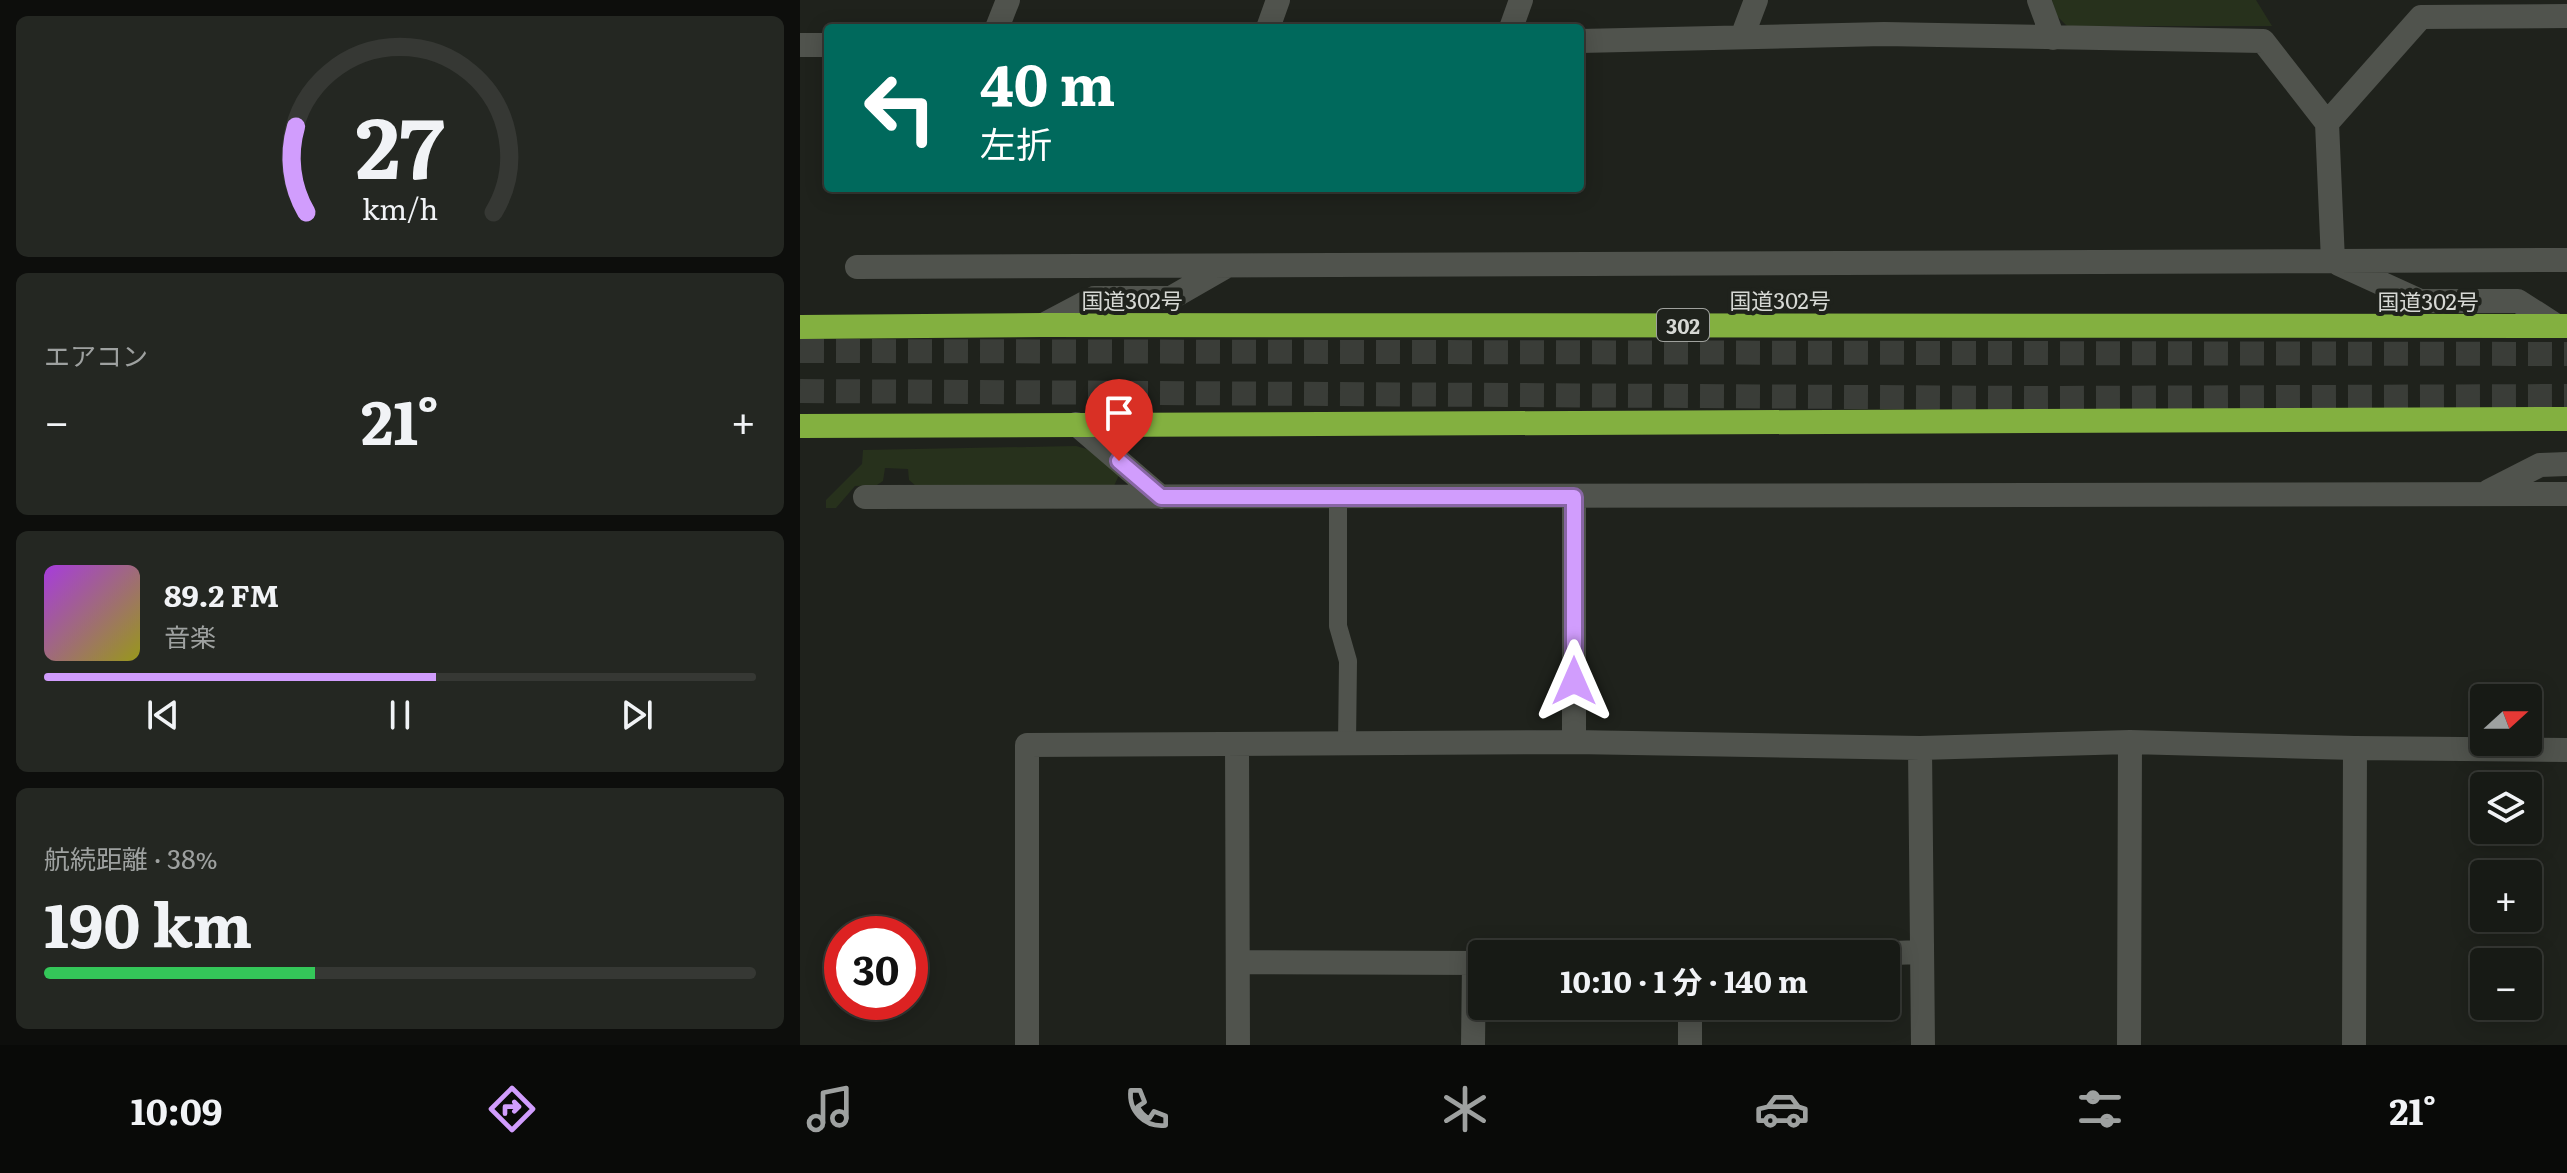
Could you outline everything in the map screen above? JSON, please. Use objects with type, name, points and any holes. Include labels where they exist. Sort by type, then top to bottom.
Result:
[{"type":"highway","name":"国道302号","points":[[800,327],[2562,326]]},
{"type":"highway","points":[[800,426],[2567,419]]},
{"type":"street","points":[[999,24],[1008,0]]},
{"type":"street","points":[[1269,24],[1278,0]]},
{"type":"street","points":[[1512,24],[1521,0]]},
{"type":"street","points":[[1742,37],[1756,0]]},
{"type":"street","points":[[2039,0],[2053,38]]},
{"type":"street","points":[[2327,123],[2421,17],[2567,16]]},
{"type":"street","points":[[1584,41],[1884,34],[2263,41],[2327,123],[2333,261]]},
{"type":"street","points":[[800,45],[824,45]]},
{"type":"street","points":[[857,267],[2567,260]]},
{"type":"street","points":[[2333,261],[2420,301],[2518,301],[2562,326]]},
{"type":"street","points":[[1043,325],[1094,298],[1171,298],[1227,265]]},
{"type":"street","points":[[1076,424],[1161,497]]},
{"type":"street","points":[[2483,494],[2540,465],[2567,464]]},
{"type":"street","points":[[865,497],[2567,494]]},
{"type":"street","points":[[1574,497],[1574,742]]},
{"type":"street","points":[[1027,1045],[1027,745],[1574,742],[1920,748],[2130,742],[2567,750]]},
{"type":"street","points":[[2129,1045],[2130,742]]},
{"type":"street","points":[[1237,744],[1238,1045]]},
{"type":"street","points":[[1920,748],[1923,1045]]},
{"type":"street","points":[[2354,1045],[2355,748]]},
{"type":"street","points":[[1900,953],[1922,952]]},
{"type":"street","points":[[1238,962],[1468,963]]},
{"type":"street","points":[[1473,1045],[1475,1020]]},
{"type":"street","points":[[1690,1020],[1690,1045]]},
{"type":"lane","points":[[1338,497],[1338,626],[1348,661],[1347,744]]},
{"type":"green space","points":[[2052,0],[2256,0],[2272,26],[2067,26],[2057,16]]},
{"type":"green space","points":[[1076,446],[1090,450],[1119,475],[1114,486],[916,486],[909,480],[908,469],[885,468],[883,481],[877,485],[855,486],[836,508],[826,508],[826,500],[862,464],[863,450]]},
{"type":"tunnel","points":[[800,351],[2567,354]]},
{"type":"tunnel","points":[[800,391],[2041,398],[2567,396]]},
{"type":"route","points":[[1119,461],[1161,497],[1574,497],[1574,681]]}]
